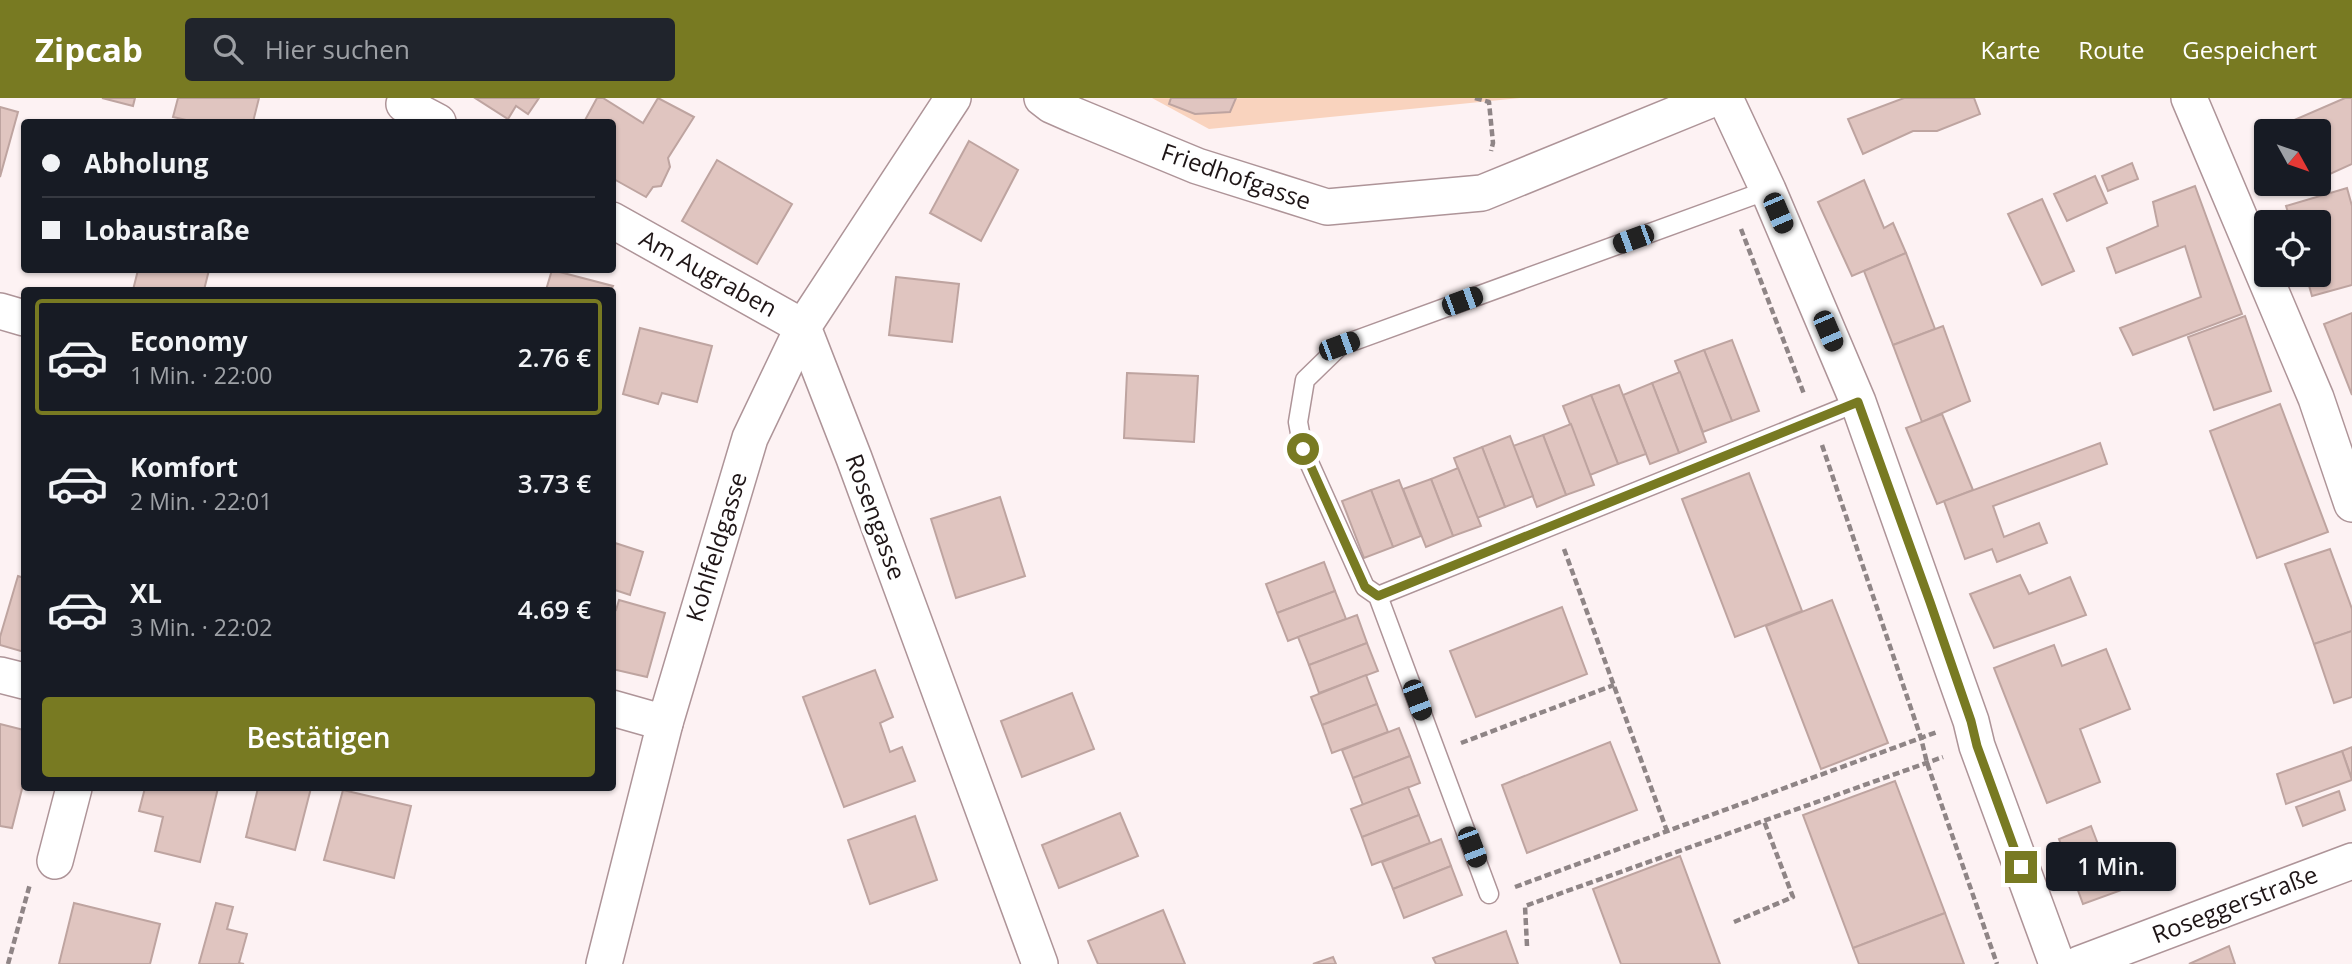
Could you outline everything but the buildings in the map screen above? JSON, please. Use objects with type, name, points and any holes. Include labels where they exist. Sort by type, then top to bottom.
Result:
[{"type":"street","points":[[803,327],[953,98]]},
{"type":"street","name":"Friedhofgasse","points":[[1049,100],[1196,166],[1326,207],[1482,193],[1716,98]]},
{"type":"street","points":[[1726,98],[1858,402],[2057,964]]},
{"type":"street","points":[[2189,98],[2316,398],[2352,504]]},
{"type":"street","points":[[404,104],[432,119]]},
{"type":"street","name":"Am Augraben","points":[[616,222],[803,327]]},
{"type":"street","points":[[0,311],[21,317]]},
{"type":"street","name":"Kohlfeldgasse","points":[[604,964],[664,723],[750,438],[803,327]]},
{"type":"street","name":"Rosengasse","points":[[803,327],[878,522],[1040,964]]},
{"type":"street","points":[[0,676],[21,680]]},
{"type":"street","points":[[616,709],[664,723]]},
{"type":"street","points":[[55,861],[73,791]]},
{"type":"street","name":"Roseggerstraße","points":[[2079,964],[2352,861]]},
{"type":"lane","points":[[1489,894],[1378,596],[1365,587],[1303,449],[1298,422],[1305,380],[1339,346],[1768,190]]},
{"type":"lane","points":[[1378,596],[1858,402]]},
{"type":"path","points":[[1475,98],[1489,102]]},
{"type":"path","points":[[1731,203],[1814,420],[1921,738],[1927,763],[1997,964]]},
{"type":"path","points":[[1555,525],[1667,831]]},
{"type":"path","points":[[1436,752],[1614,685]]},
{"type":"path","points":[[1489,894],[1502,892],[1921,738],[1974,734]]},
{"type":"path","points":[[1527,946],[1525,906],[1927,763],[1974,734]]},
{"type":"path","points":[[1734,922],[1793,897],[1764,821]]},
{"type":"path","points":[[8,964],[34,868],[55,861]]},
{"type":"shaded area","points":[[1152,98],[1520,98],[1209,129]]},
{"type":"route","points":[[1303,449],[1365,587],[1378,596],[1858,402],[2021,867]]}]
